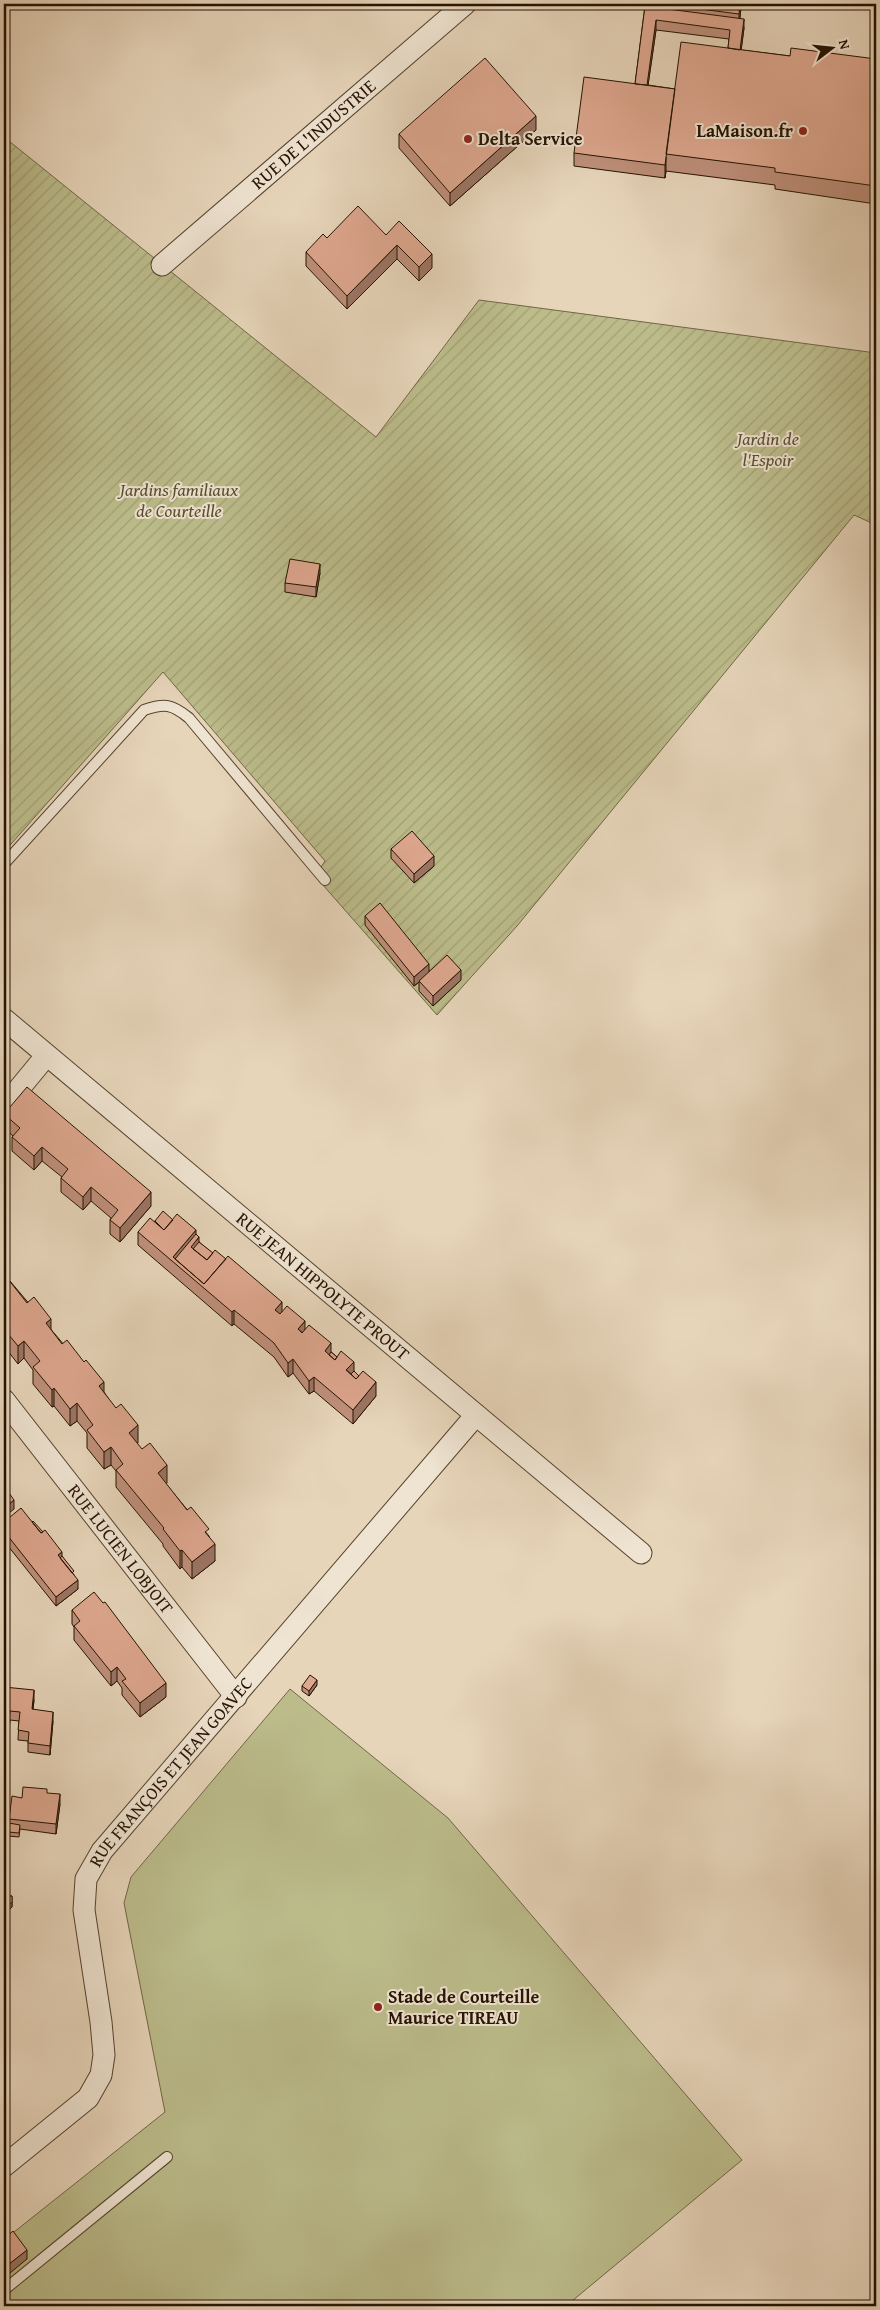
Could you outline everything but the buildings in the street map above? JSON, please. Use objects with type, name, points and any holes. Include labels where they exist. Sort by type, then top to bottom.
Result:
[{"type":"street","name":"RUE DE L'INDUSTRIE","points":[[162,265],[465,4]]},
{"type":"street","name":"RUE JEAN HIPPOLYTE PROUT","points":[[4,1019],[641,1553]]},
{"type":"street","points":[[4,1107],[46,1056]]},
{"type":"street","name":"RUE LUCIEN LOBJOIT","points":[[4,1400],[236,1697]]},
{"type":"street","name":"RUE FRANÇOIS ET JEAN GOAVEC","points":[[4,2166],[88,2098],[101,2075],[104,2055],[101,2022],[84,1910],[86,1879],[102,1851],[476,1415]]},
{"type":"lane","points":[[4,864],[144,710],[161,704],[178,708],[189,718],[325,880]]},
{"type":"lane","points":[[4,2290],[166,2157]]},
{"type":"green space","name":"Jardins familiaux de Courteille","points":[[4,137],[376,437],[479,300],[876,353],[876,525],[854,515],[517,926],[437,1015],[315,876],[325,861],[163,672],[4,852]]},
{"type":"green space","name":"Stade de Courteille Maurice TIREAU","points":[[290,1689],[448,1818],[742,2160],[566,2306],[4,2306],[4,2240],[165,2112],[124,1903],[131,1877]]},
{"type":"place","name":"LaMaison.fr","points":[[803,131]]},
{"type":"place","name":"Delta Service","points":[[468,139]]},
{"type":"place","name":"Stade de Courteille Maurice TIREAU","points":[[378,2007]]},
{"type":"park label","name":"Jardin de l'Espoir","points":[[768,449]]}]
